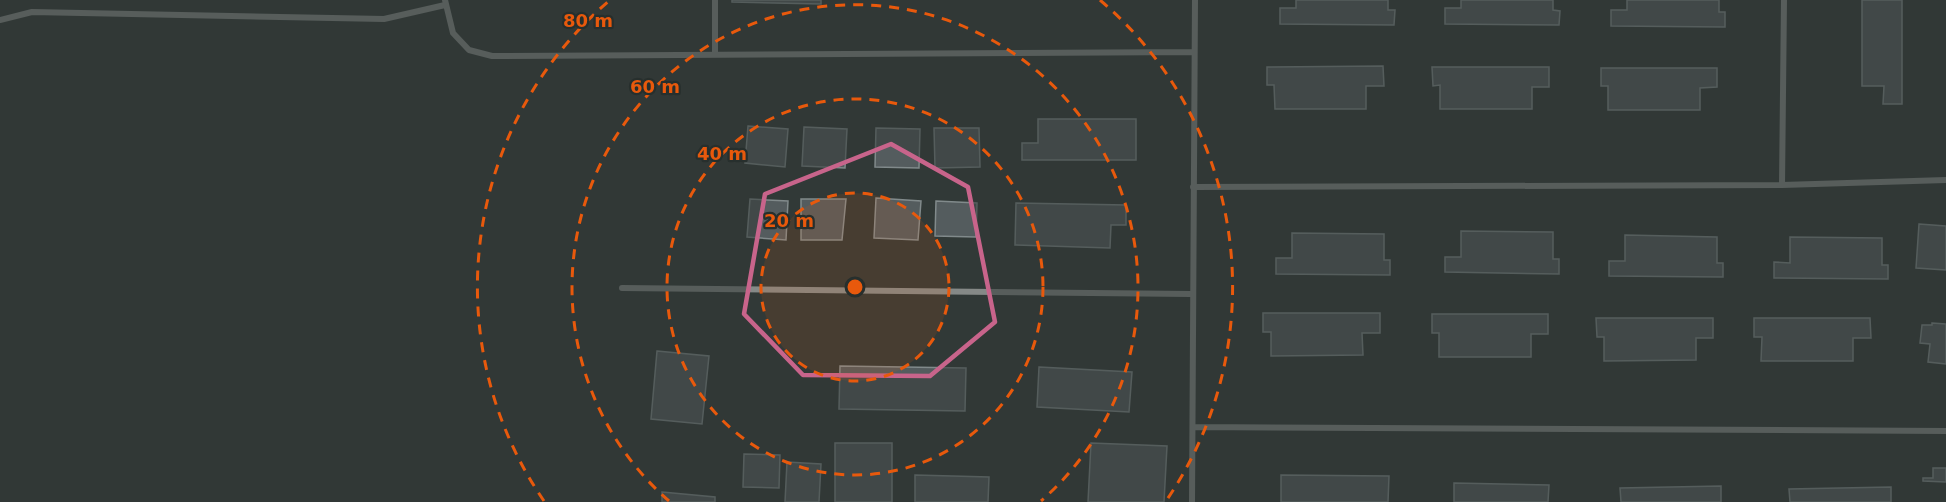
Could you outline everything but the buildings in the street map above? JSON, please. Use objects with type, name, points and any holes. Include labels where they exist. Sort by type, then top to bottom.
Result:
[{"type":"street","points":[[715,0],[715,54]]},
{"type":"street","points":[[1192,502],[1191,294],[1195,0]]},
{"type":"street","points":[[1782,185],[1784,0]]},
{"type":"street","points":[[0,20],[32,12],[384,19],[445,3],[453,33],[469,50],[492,56],[1194,52]]},
{"type":"street","points":[[1193,187],[1782,185],[1946,180]]},
{"type":"street","points":[[622,288],[1191,294]]},
{"type":"street","points":[[1193,427],[1946,431]]},
{"type":"highlighted area","points":[[891,144],[968,187],[995,322],[930,376],[803,375],[744,314],[765,194]]}]
